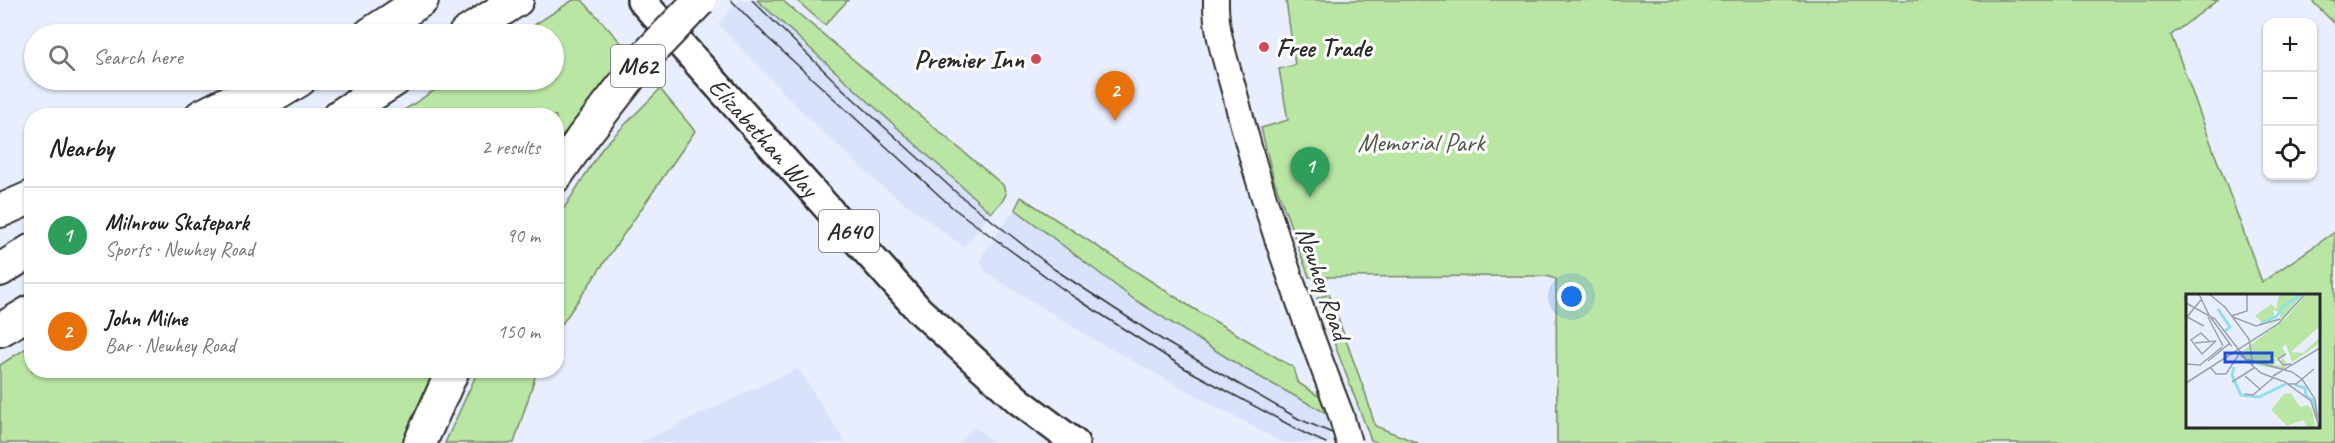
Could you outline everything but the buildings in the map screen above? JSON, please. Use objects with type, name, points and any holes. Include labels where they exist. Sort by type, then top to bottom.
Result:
[{"type":"highway","points":[[386,24],[422,0]]},
{"type":"highway","points":[[480,24],[517,0]]},
{"type":"highway","name":"M62","points":[[564,164],[646,55],[699,0]]},
{"type":"highway","points":[[217,108],[253,90]]},
{"type":"highway","points":[[256,108],[284,90]]},
{"type":"highway","points":[[351,108],[379,90]]},
{"type":"highway","points":[[0,211],[24,200]]},
{"type":"highway","points":[[0,270],[24,255]]},
{"type":"highway","points":[[0,330],[24,316]]},
{"type":"highway","points":[[420,443],[449,378]]},
{"type":"main road","name":"Elizabethan Way","points":[[641,0],[920,310],[1019,401],[1075,443]]},
{"type":"street","name":"Newhey Road","points":[[1216,0],[1218,29],[1252,162],[1296,296],[1341,415],[1349,443]]},
{"type":"shaded area","points":[[740,0],[757,0],[991,213],[964,247],[879,184],[804,114],[718,24]]},
{"type":"shaded area","points":[[1015,209],[1132,298],[1245,369],[1326,413],[1331,443],[1283,443],[1096,341],[985,272],[981,262],[983,254]]},
{"type":"shaded area","points":[[798,368],[846,443],[639,443]]},
{"type":"shaded area","points":[[975,427],[994,443],[958,443]]},
{"type":"green space","points":[[573,0],[582,0],[634,57],[564,143],[564,108],[407,108],[435,90],[564,90],[564,24],[536,24]]},
{"type":"green space","points":[[757,0],[782,0],[1003,185],[1006,194],[1003,200],[991,213]]},
{"type":"green space","points":[[796,0],[848,0],[825,25]]},
{"type":"green space","name":"Memorial Park","points":[[1286,0],[2218,0],[2171,35],[2262,282],[2335,232],[2335,443],[1557,443],[1556,279],[1546,276],[1309,277],[1273,177],[1261,128],[1288,120],[1279,69],[1295,65]]},
{"type":"green space","points":[[2311,0],[2335,0],[2335,24]]},
{"type":"green space","points":[[660,89],[695,131],[564,321],[564,208],[603,147]]},
{"type":"green space","points":[[1021,197],[1194,309],[1293,367],[1297,382],[1320,397],[1326,413],[1245,369],[1132,298],[1015,209]]},
{"type":"green space","points":[[1329,294],[1375,426],[1418,443],[1378,443],[1371,440],[1317,298]]},
{"type":"green space","points":[[24,350],[24,378],[437,378],[406,443],[0,443],[0,365]]},
{"type":"green space","points":[[475,378],[535,378],[514,443],[445,443]]},
{"type":"tram line","points":[[731,0],[768,38],[953,208],[1071,295],[1186,369],[1326,443]]},
{"type":"tram line","points":[[752,0],[847,93],[958,194],[1054,269],[1164,341],[1299,419],[1356,443]]},
{"type":"place","name":"Free Trade","points":[[1264,47]]},
{"type":"place","name":"Premier Inn","points":[[1036,59]]},
{"type":"place","name":"John Milne","points":[[1115,121]]},
{"type":"place","name":"Milnrow Skatepark","points":[[1310,197]]}]
